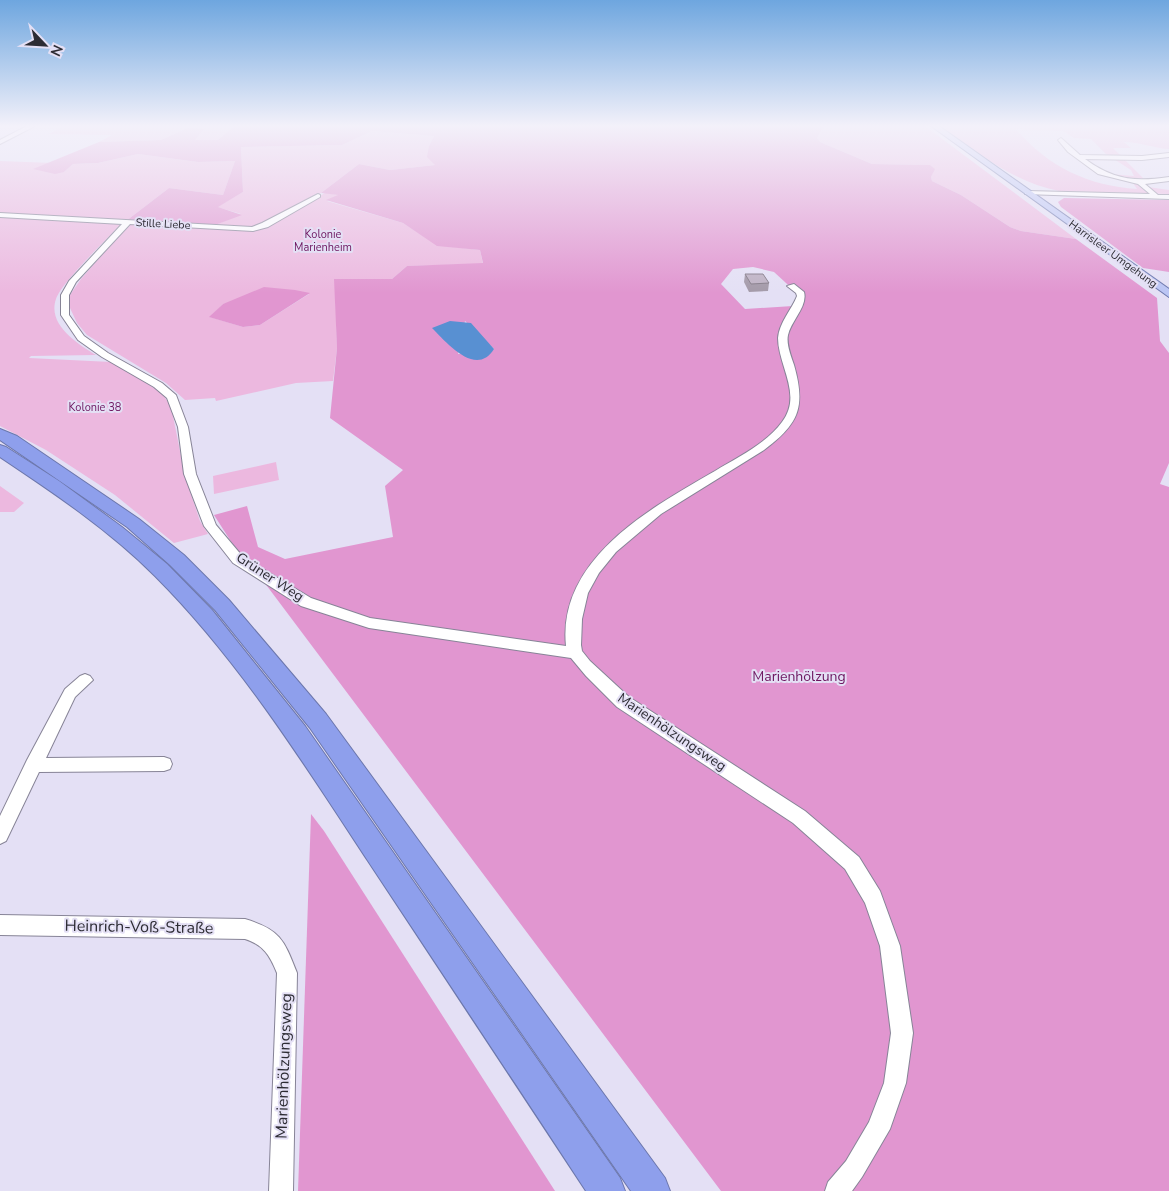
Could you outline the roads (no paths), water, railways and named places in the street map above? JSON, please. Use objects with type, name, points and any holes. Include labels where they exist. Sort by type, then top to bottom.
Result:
[{"type":"highway","points":[[0,434],[11,439],[132,523],[177,560],[222,605],[318,721],[652,1191]]},
{"type":"highway","points":[[0,450],[116,531],[160,569],[205,615],[297,733],[606,1191]]},
{"type":"main road","name":"Harrisleer Umgehung","points":[[1011,182],[1169,294]]},
{"type":"street","points":[[1134,182],[1154,182]]},
{"type":"street","points":[[1140,183],[1157,197]]},
{"type":"street","points":[[1027,193],[1169,197]]},
{"type":"street","points":[[1064,194],[1048,196],[1045,201],[1069,222]]},
{"type":"street","name":"Stille Liebe","points":[[0,215],[257,228],[318,196]]},
{"type":"street","name":"Grüner Weg","points":[[128,222],[73,281],[65,295],[66,315],[70,326],[81,338],[105,355],[158,385],[172,397],[183,427],[190,474],[210,526],[238,560],[306,602],[369,623],[576,653]]},
{"type":"street","points":[[576,653],[574,633],[575,612],[587,578],[598,562],[613,547],[643,523],[682,496],[760,448],[778,434],[788,421],[794,408],[795,391],[783,336],[801,296],[800,292],[792,286]]},
{"type":"street","name":"Marienhölzungsweg","points":[[576,653],[598,679],[623,702],[799,818],[852,863],[873,898],[890,946],[902,1033],[895,1083],[878,1129],[837,1191]]},
{"type":"street","points":[[0,835],[61,708],[70,693],[85,680]]},
{"type":"street","points":[[33,765],[164,764]]},
{"type":"street","name":"Heinrich-Voß-Straße","points":[[0,925],[245,929],[261,934],[274,944]]},
{"type":"street","name":"Marienhölzungsweg","points":[[274,944],[287,973],[281,1191]]},
{"type":"water","points":[[450,321],[471,323],[494,349],[487,357],[479,360],[470,359],[462,355],[432,328]]},
{"type":"park label","name":"Kolonie Marienheim","points":[[323,240]]},
{"type":"park label","name":"Kolonie 38","points":[[95,407]]},
{"type":"park label","name":"Marienhölzung","points":[[799,676]]}]
